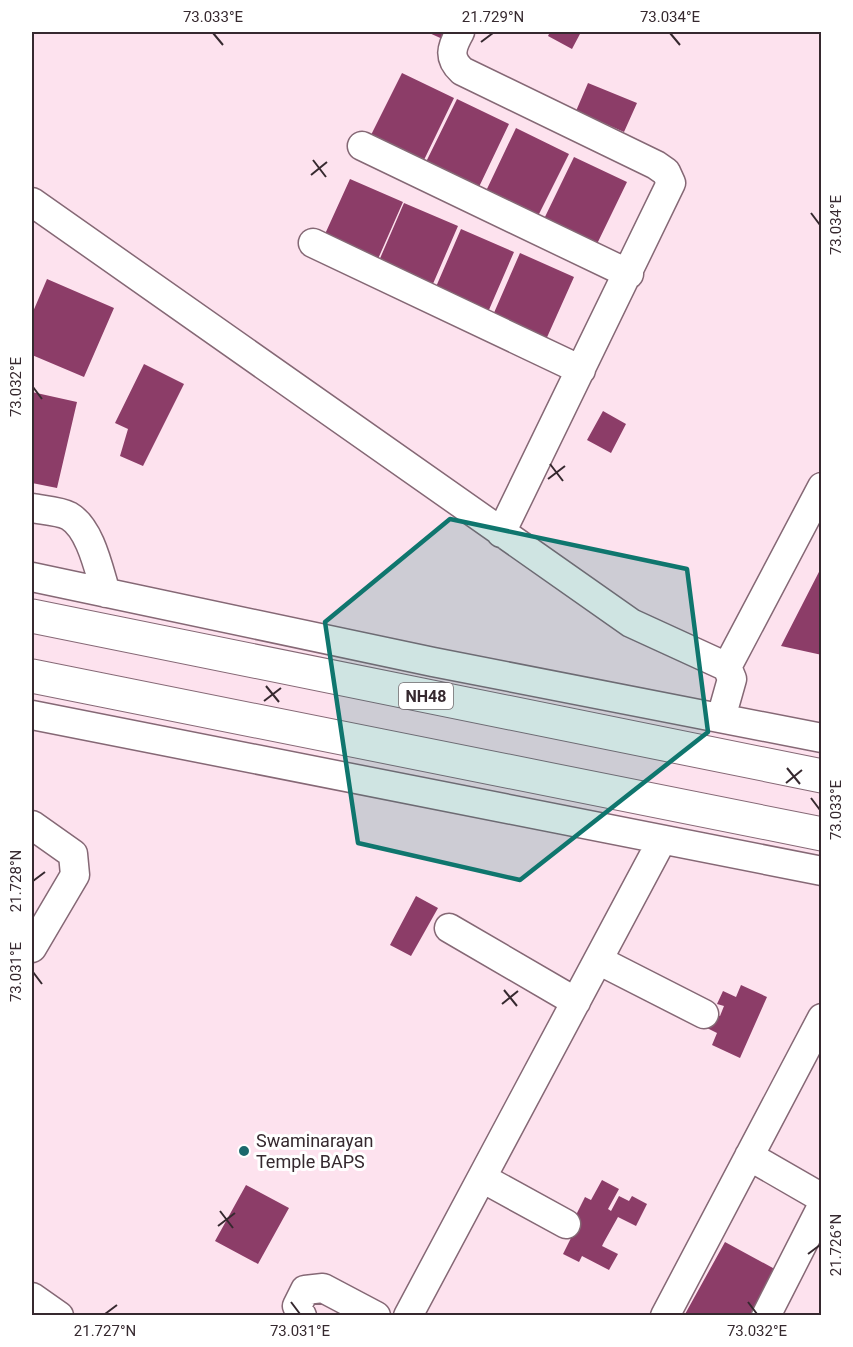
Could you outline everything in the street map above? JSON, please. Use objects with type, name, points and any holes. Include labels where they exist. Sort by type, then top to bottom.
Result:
[{"type":"highway","name":"NH48","points":[[32,616],[822,776]]},
{"type":"highway","points":[[32,676],[822,834]]},
{"type":"street","points":[[460,32],[451,54],[453,63],[462,71],[656,165],[666,172],[671,183],[629,274],[501,533]]},
{"type":"street","points":[[362,146],[629,274]]},
{"type":"street","points":[[32,202],[631,623],[727,667],[732,679],[721,718]]},
{"type":"street","points":[[313,243],[581,370]]},
{"type":"street","points":[[727,667],[822,487]]},
{"type":"street","points":[[32,508],[69,516],[80,528],[93,550],[106,593]]},
{"type":"street","points":[[32,577],[433,662],[822,738]]},
{"type":"street","points":[[32,715],[822,871]]},
{"type":"street","points":[[32,825],[73,854],[75,875],[32,948]]},
{"type":"street","points":[[408,1316],[662,840]]},
{"type":"street","points":[[449,928],[576,1002]]},
{"type":"street","points":[[598,960],[704,1014]]},
{"type":"street","points":[[665,1316],[822,1017]]},
{"type":"street","points":[[749,1156],[822,1198]]},
{"type":"street","points":[[482,1178],[566,1224]]},
{"type":"street","points":[[766,1316],[822,1206]]},
{"type":"street","points":[[302,1316],[297,1306],[304,1290],[323,1288],[376,1316]]},
{"type":"street","points":[[32,1298],[59,1316]]},
{"type":"highlighted area","points":[[450,519],[687,569],[708,732],[520,880],[358,843],[325,622]]},
{"type":"building","points":[[427,32],[451,32],[447,41]]},
{"type":"building","points":[[550,32],[581,32],[572,49],[548,36]]},
{"type":"building","points":[[402,73],[454,98],[423,162],[370,137]]},
{"type":"building","points":[[588,83],[637,103],[624,132],[576,111]]},
{"type":"building","points":[[457,99],[509,124],[478,189],[425,164]]},
{"type":"building","points":[[516,128],[569,154],[538,216],[486,191]]},
{"type":"building","points":[[574,157],[627,182],[596,246],[543,221]]},
{"type":"building","points":[[350,179],[403,202],[374,268],[320,245]]},
{"type":"building","points":[[404,203],[458,226],[429,293],[375,270]]},
{"type":"building","points":[[461,229],[514,252],[485,319],[432,296]]},
{"type":"building","points":[[520,253],[574,277],[544,344],[490,322]]},
{"type":"building","points":[[47,279],[114,308],[84,377],[32,355],[32,314]]},
{"type":"building","points":[[144,364],[184,384],[143,466],[120,456],[128,429],[115,423]]},
{"type":"building","points":[[32,392],[77,402],[57,488],[32,483]]},
{"type":"building","points":[[603,411],[626,424],[611,453],[587,440]]},
{"type":"building","points":[[822,566],[822,655],[781,646]]},
{"type":"building","points":[[416,896],[438,908],[411,956],[390,945]]},
{"type":"building","points":[[741,985],[767,997],[740,1058],[712,1045],[717,1033],[707,1028],[713,1013],[720,1016],[724,1006],[717,1004],[723,991],[736,997]]},
{"type":"building","points":[[602,1180],[619,1189],[608,1209],[611,1211],[619,1196],[629,1201],[632,1196],[647,1204],[636,1226],[618,1217],[602,1246],[618,1254],[609,1270],[582,1256],[579,1262],[563,1254],[576,1228],[571,1225],[585,1197],[591,1200]]},
{"type":"building","points":[[246,1185],[289,1208],[258,1264],[215,1241]]},
{"type":"building","points":[[725,1242],[782,1273],[759,1316],[684,1316]]},
{"type":"place","name":"Swaminarayan Temple BAPS","points":[[244,1151]]}]
